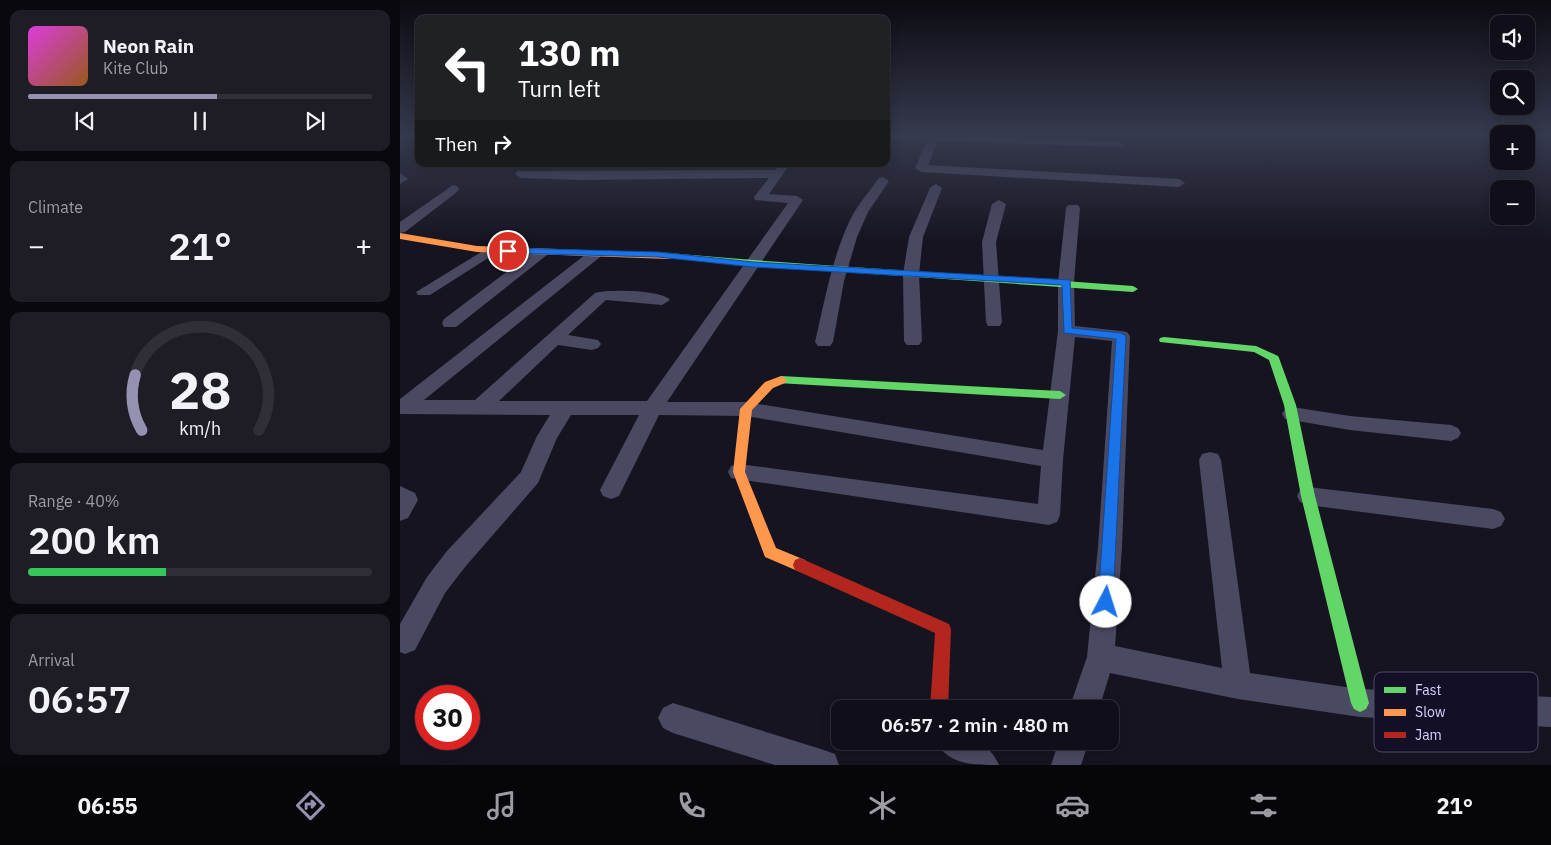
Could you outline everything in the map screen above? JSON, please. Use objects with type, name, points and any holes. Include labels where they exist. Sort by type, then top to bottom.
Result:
[{"type":"street","points":[[521,174],[580,176],[762,170]]},
{"type":"street","points":[[611,490],[652,409],[797,200],[760,198],[781,170]]},
{"type":"street","points":[[950,170],[1179,183]]},
{"type":"street","points":[[824,342],[840,270],[856,222],[883,180]]},
{"type":"street","points":[[913,341],[911,274],[916,237],[936,188]]},
{"type":"street","points":[[400,229],[452,189]]},
{"type":"street","points":[[994,322],[989,242],[999,204]]},
{"type":"street","points":[[739,472],[1049,515],[1052,460],[1067,331],[1066,282],[1073,208]]},
{"type":"street","points":[[400,236],[491,250],[595,254],[658,254],[753,264],[1066,282],[1133,289]]},
{"type":"street","points":[[424,292],[491,250]]},
{"type":"street","points":[[450,323],[542,252]]},
{"type":"street","points":[[402,407],[595,254]]},
{"type":"street","points":[[479,408],[605,294],[662,300]]},
{"type":"street","points":[[1067,331],[1121,336],[1110,547],[1101,657],[1087,700]]},
{"type":"street","points":[[554,339],[592,344]]},
{"type":"street","points":[[1164,340],[1268,353],[1274,358],[1292,414],[1308,496],[1360,703]]},
{"type":"street","points":[[939,700],[943,629],[770,552],[739,472],[746,409],[769,385],[783,380],[1060,395]]},
{"type":"street","points":[[402,407],[746,409],[1052,460]]},
{"type":"street","points":[[405,641],[441,579],[530,477],[547,436],[565,408]]},
{"type":"street","points":[[1292,414],[1350,423],[1451,433]]},
{"type":"street","points":[[1210,460],[1238,685]]},
{"type":"street","points":[[400,495],[407,500],[400,511]]},
{"type":"street","points":[[1308,496],[1493,519]]},
{"type":"street","points":[[1101,657],[1238,685],[1374,704]]},
{"type":"street","points":[[1538,711],[1551,712]]},
{"type":"street","points":[[673,718],[824,765]]},
{"type":"street","points":[[963,750],[984,765]]},
{"type":"street","points":[[1066,765],[1071,750]]},
{"type":"traffic: fast","points":[[669,256],[785,266],[1133,289]]},
{"type":"traffic: fast","points":[[1164,340],[1256,349],[1274,358],[1290,405],[1308,496],[1360,703]]},
{"type":"traffic: fast","points":[[781,380],[1060,395]]},
{"type":"traffic: slow","points":[[400,236],[477,249],[669,256]]},
{"type":"traffic: slow","points":[[781,380],[769,385],[746,409],[739,472],[770,552],[800,565]]},
{"type":"traffic: jam","points":[[800,565],[943,629],[939,700]]},
{"type":"route","points":[[508,251],[658,254],[753,264],[1066,282],[1067,331],[1121,336],[1106,602]]}]
